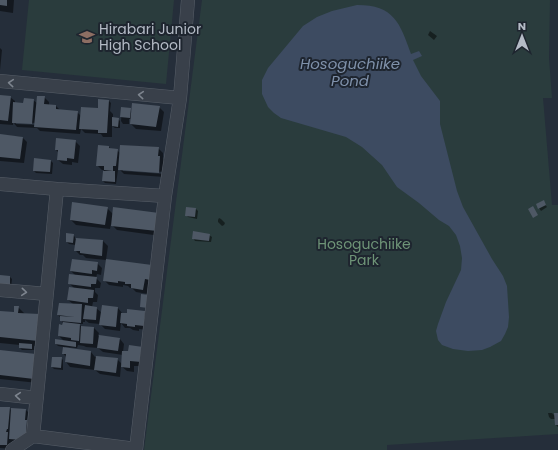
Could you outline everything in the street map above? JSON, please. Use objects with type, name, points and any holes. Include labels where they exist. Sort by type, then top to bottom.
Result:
[{"type":"street","points":[[12,450],[33,436],[136,450],[165,196],[180,98],[188,0]]},
{"type":"street","points":[[0,82],[180,98]]},
{"type":"street","points":[[0,184],[165,196]]},
{"type":"street","points":[[33,436],[57,189]]},
{"type":"street","points":[[0,290],[47,294]]},
{"type":"street","points":[[0,394],[37,398]]},
{"type":"green space","name":"Hirabari Junior High School","points":[[29,0],[174,0],[166,84],[22,70]]},
{"type":"green space","name":"Hosoguchiike Park","points":[[202,0],[550,0],[549,58],[552,98],[543,98],[552,205],[558,205],[558,434],[387,445],[387,450],[144,450]]},
{"type":"water","name":"Hosoguchiike Pond","points":[[357,5],[380,8],[394,18],[403,33],[411,54],[419,51],[422,56],[413,60],[421,76],[440,101],[440,124],[457,191],[463,207],[503,276],[507,286],[509,317],[508,327],[501,341],[490,347],[482,350],[468,351],[453,349],[442,345],[438,340],[436,331],[438,324],[446,302],[461,270],[462,258],[460,246],[456,235],[449,226],[439,220],[397,187],[382,165],[362,147],[346,137],[281,118],[268,107],[262,94],[262,80],[268,68],[303,26],[317,17],[332,11]]},
{"type":"building","points":[[0,0],[7,0],[7,6],[0,5]]},
{"type":"building","points":[[0,95],[11,96],[8,121],[0,120]]},
{"type":"building","points":[[37,96],[45,96],[44,104],[56,105],[56,109],[78,111],[76,130],[34,127]]},
{"type":"building","points":[[24,98],[34,99],[32,124],[12,123],[13,102],[23,103]]},
{"type":"building","points":[[98,99],[109,100],[107,133],[98,133],[98,130],[79,129],[81,107],[98,108]]},
{"type":"building","points":[[132,103],[160,106],[156,127],[130,124]]},
{"type":"building","points":[[121,107],[131,108],[130,118],[120,117]]},
{"type":"building","points":[[112,117],[119,118],[118,127],[112,126]]},
{"type":"building","points":[[0,134],[23,137],[20,159],[0,157]]},
{"type":"building","points":[[56,138],[76,140],[74,159],[67,158],[67,161],[57,160],[58,150],[55,150]]},
{"type":"building","points":[[98,145],[118,149],[116,166],[113,166],[113,171],[104,170],[104,166],[96,166]]},
{"type":"building","points":[[120,145],[159,147],[159,173],[118,170]]},
{"type":"building","points":[[34,158],[51,160],[50,172],[33,171]]},
{"type":"building","points":[[103,171],[115,171],[115,182],[102,181]]},
{"type":"building","points":[[544,200],[546,205],[538,209],[536,204]]},
{"type":"building","points":[[72,202],[108,207],[105,225],[70,220]]},
{"type":"building","points":[[533,206],[538,215],[533,218],[528,209]]},
{"type":"building","points":[[113,207],[159,213],[157,231],[111,226]]},
{"type":"building","points":[[186,207],[196,208],[195,217],[185,216]]},
{"type":"building","points":[[193,231],[210,234],[209,241],[192,239]]},
{"type":"building","points":[[66,233],[74,234],[73,243],[66,242]]},
{"type":"building","points":[[76,238],[103,240],[102,256],[74,251]]},
{"type":"building","points":[[72,259],[98,262],[97,271],[92,270],[92,274],[70,271]]},
{"type":"building","points":[[106,259],[152,265],[150,280],[145,279],[143,290],[131,288],[131,284],[125,284],[125,282],[118,281],[118,283],[103,281]]},
{"type":"building","points":[[69,274],[97,277],[96,284],[91,284],[91,287],[68,284]]},
{"type":"building","points":[[0,275],[10,276],[10,286],[0,285]]},
{"type":"building","points":[[69,287],[94,290],[93,298],[88,298],[88,303],[67,300]]},
{"type":"building","points":[[141,294],[150,295],[148,308],[140,307]]},
{"type":"building","points":[[59,303],[82,304],[81,323],[60,321],[60,316],[75,317],[57,315]]},
{"type":"building","points":[[85,305],[97,307],[96,320],[83,319]]},
{"type":"building","points":[[102,305],[118,307],[116,327],[99,325]]},
{"type":"building","points":[[14,306],[19,306],[18,313],[40,314],[38,341],[0,337],[0,311],[14,312]]},
{"type":"building","points":[[127,309],[145,311],[144,326],[127,326],[127,324],[120,323],[121,313],[127,313]]},
{"type":"building","points":[[63,322],[80,324],[79,341],[58,336],[59,324],[62,325]]},
{"type":"building","points":[[81,326],[94,327],[93,344],[80,343]]},
{"type":"building","points":[[99,335],[120,338],[118,351],[97,348]]},
{"type":"building","points":[[55,339],[76,342],[76,347],[55,344]]},
{"type":"building","points":[[19,343],[32,344],[32,349],[19,348]]},
{"type":"building","points":[[129,345],[143,347],[141,362],[130,361],[130,368],[121,367],[122,351],[128,351]]},
{"type":"building","points":[[63,347],[91,351],[90,366],[65,362],[66,354],[62,354]]},
{"type":"building","points":[[0,350],[36,354],[34,379],[0,375]]},
{"type":"building","points":[[96,356],[118,358],[116,373],[94,370]]},
{"type":"building","points":[[52,357],[62,357],[61,368],[51,367]]},
{"type":"building","points":[[0,407],[10,407],[8,429],[6,432],[8,432],[7,445],[0,445]]},
{"type":"building","points":[[11,408],[26,409],[26,434],[24,434],[24,438],[22,440],[9,439]]},
{"type":"building","points":[[554,413],[558,413],[558,425],[555,425]]},
{"type":"place","name":"Hirabari Junior High School","points":[[87,37]]}]
